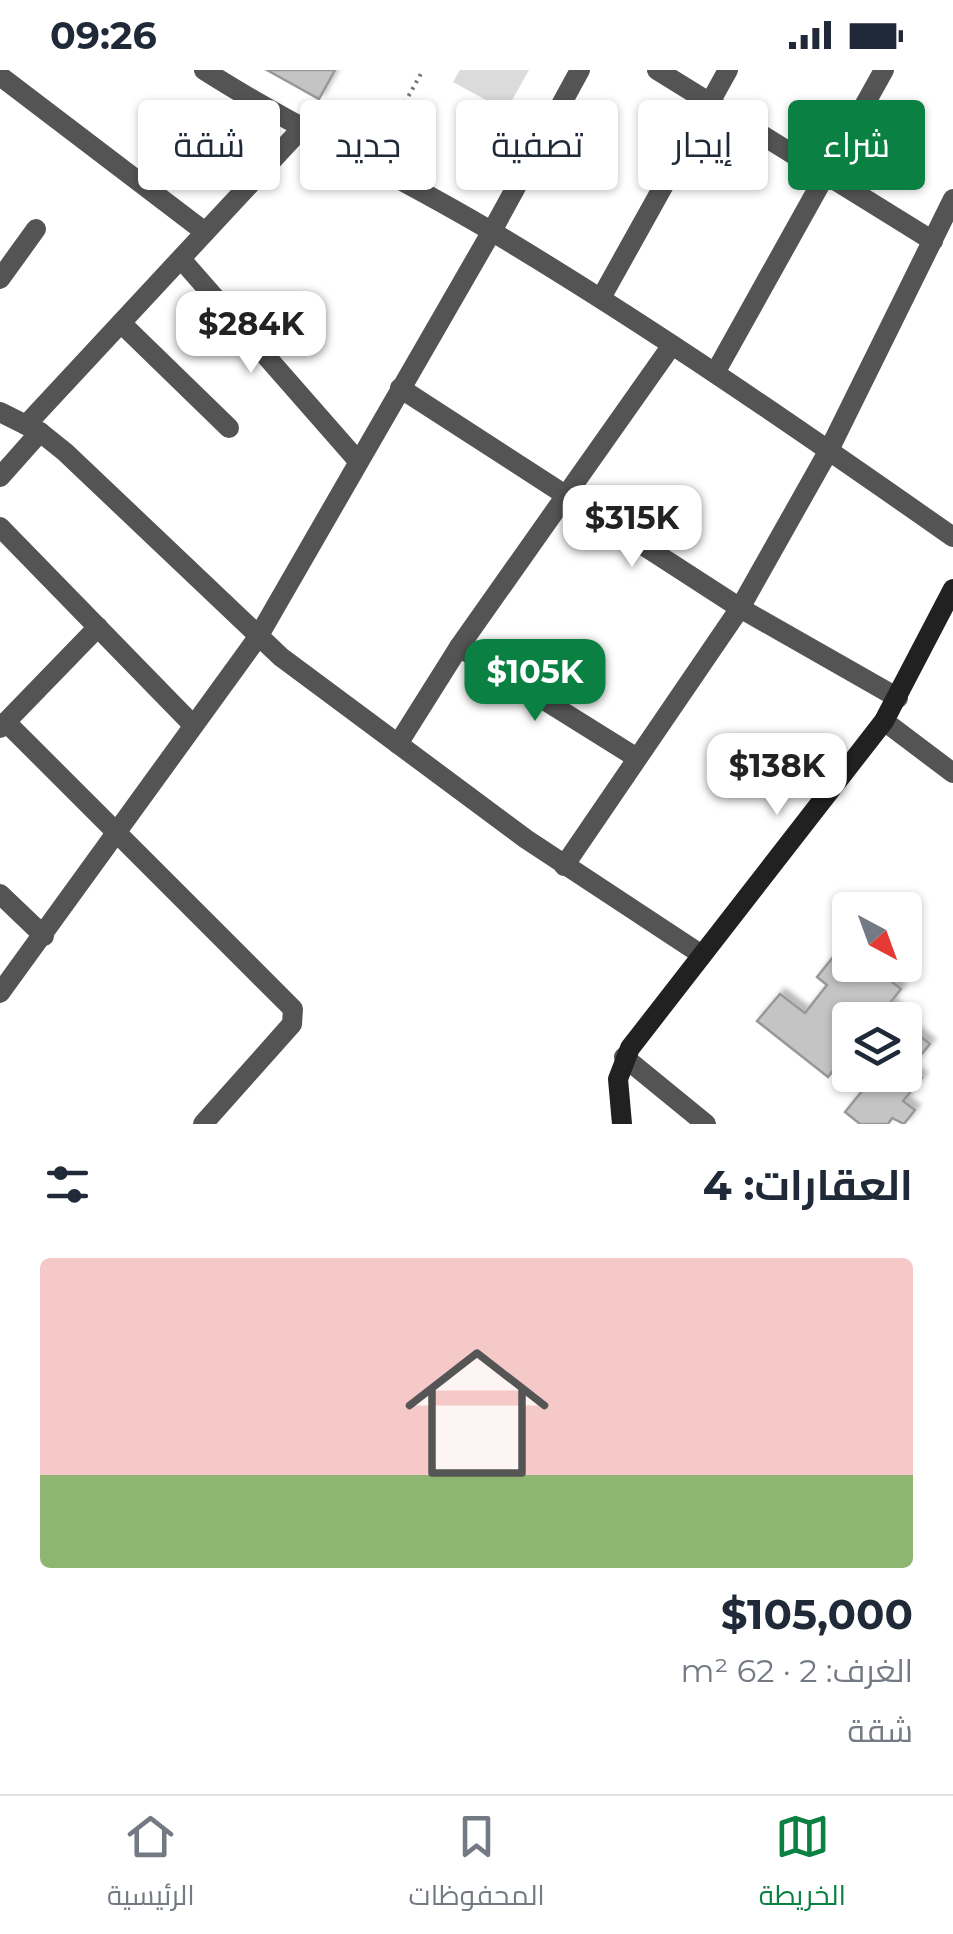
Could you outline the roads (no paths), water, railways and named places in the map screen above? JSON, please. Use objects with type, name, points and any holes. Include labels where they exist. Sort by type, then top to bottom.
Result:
[{"type":"street","points":[[0,993],[258,637],[580,70]]},
{"type":"street","points":[[657,70],[705,100]]},
{"type":"street","points":[[712,100],[728,70]]},
{"type":"street","points":[[867,100],[884,70]]},
{"type":"street","points":[[207,71],[300,125]]},
{"type":"street","points":[[0,76],[205,232]]},
{"type":"street","points":[[0,478],[33,429],[121,322],[300,130]]},
{"type":"street","points":[[417,190],[601,298],[953,537]]},
{"type":"street","points":[[601,298],[661,190]]},
{"type":"street","points":[[715,372],[816,190]]},
{"type":"street","points":[[851,190],[933,240]]},
{"type":"street","points":[[564,866],[740,608],[830,450],[953,198]]},
{"type":"street","points":[[0,279],[36,229]]},
{"type":"street","points":[[181,258],[358,461]]},
{"type":"street","points":[[121,322],[230,428]]},
{"type":"street","points":[[398,744],[459,647],[672,345]]},
{"type":"street","points":[[400,388],[740,608],[898,698]]},
{"type":"street","points":[[0,412],[65,452],[258,637],[564,866],[702,955]]},
{"type":"street","points":[[0,527],[193,725]]},
{"type":"street","points":[[622,1124],[618,1079],[624,1057],[884,721],[953,589]]},
{"type":"street","points":[[98,627],[3,725],[293,1008],[292,1024],[202,1124]]},
{"type":"street","points":[[459,647],[637,758]]},
{"type":"street","points":[[884,721],[953,773]]},
{"type":"street","points":[[0,894],[44,936]]},
{"type":"street","points":[[624,1057],[706,1124]]}]
